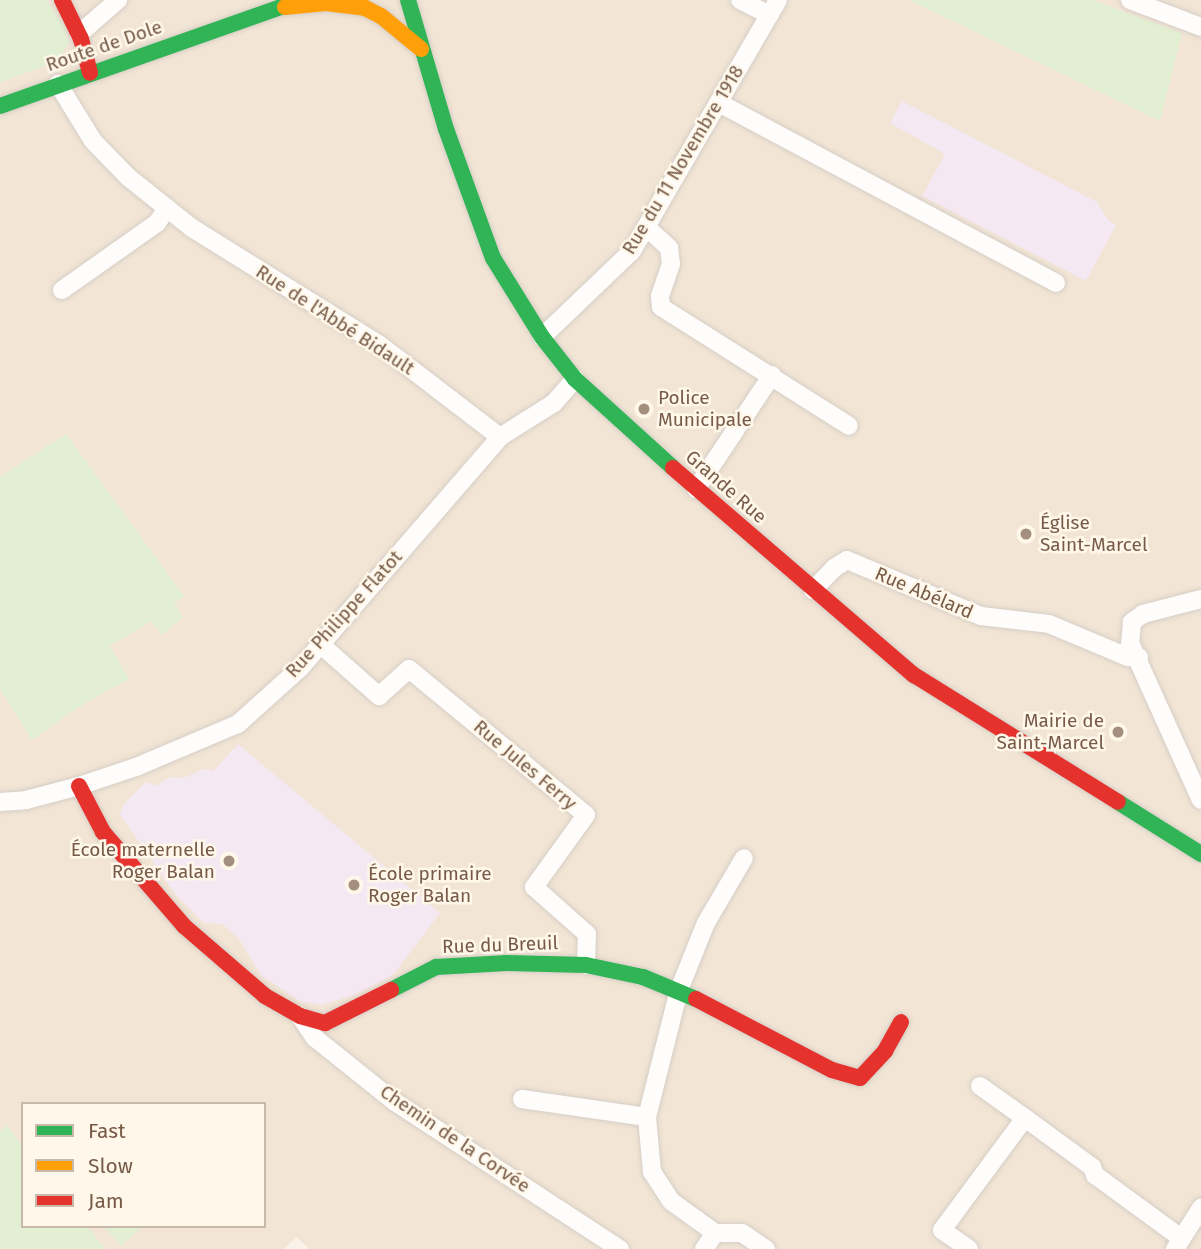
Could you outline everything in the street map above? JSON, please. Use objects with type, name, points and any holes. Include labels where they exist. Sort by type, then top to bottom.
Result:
[{"type":"main road","points":[[62,0],[79,34],[90,72]]},
{"type":"main road","name":"Route de Dole","points":[[0,106],[90,72],[302,0]]},
{"type":"main road","name":"Grande Rue","points":[[408,0],[477,220],[493,258],[542,337],[575,379],[696,489],[914,675],[1201,853]]},
{"type":"main road","points":[[280,8],[326,3],[365,8],[381,16],[422,49]]},
{"type":"main road","name":"Rue du Breuil","points":[[79,786],[103,832],[184,926],[265,996],[300,1016],[325,1023],[436,967],[586,965],[643,977],[679,990],[786,1048],[832,1070],[860,1078],[885,1051],[901,1022]]},
{"type":"street","points":[[79,34],[118,0]]},
{"type":"street","points":[[740,0],[773,8]]},
{"type":"street","points":[[1130,0],[1201,27]]},
{"type":"street","name":"Rue du 11 Novembre 1918","points":[[542,337],[632,251],[773,8]]},
{"type":"street","name":"Rue de l'Abbé Bidault","points":[[58,84],[93,141],[128,177],[220,247],[380,345],[500,437]]},
{"type":"street","points":[[719,103],[1056,283]]},
{"type":"street","points":[[62,290],[157,223],[167,208]]},
{"type":"street","points":[[646,227],[669,248],[671,264],[660,296],[661,307],[849,426]]},
{"type":"street","points":[[696,489],[772,375]]},
{"type":"street","name":"Rue Philippe Flatot","points":[[0,802],[26,800],[79,786],[136,767],[238,723],[301,667],[500,437],[554,403],[575,379]]},
{"type":"street","name":"Rue Abélard","points":[[813,590],[834,568],[847,560],[981,616],[1049,624],[1128,657],[1139,657]]},
{"type":"street","points":[[1201,599],[1143,614],[1132,622],[1130,643],[1139,657],[1201,800]]},
{"type":"street","name":"Rue Jules Ferry","points":[[320,644],[379,696],[409,669],[586,815],[534,887],[587,934],[586,965]]},
{"type":"street","points":[[744,858],[706,923],[679,990],[647,1117],[652,1172],[671,1201],[715,1233],[742,1233],[766,1249]]},
{"type":"street","name":"Chemin de la Corvée","points":[[300,1016],[315,1038],[395,1102],[620,1249]]},
{"type":"street","points":[[980,1086],[1092,1167],[1095,1175],[1178,1243],[1201,1208]]},
{"type":"street","points":[[522,1100],[647,1117]]},
{"type":"street","points":[[969,1249],[942,1230],[1025,1118]]},
{"type":"street","points":[[704,1249],[715,1233]]},
{"type":"shaded area","points":[[0,0],[1201,0],[1201,1249],[309,1249],[297,1237],[283,1249],[105,1249],[89,1228],[266,1228],[266,1102],[21,1102],[21,1144],[7,1126],[0,1131]]},
{"type":"shaded area","points":[[902,101],[1097,202],[1108,220],[1116,225],[1086,281],[922,196],[945,154],[890,123]]},
{"type":"shaded area","points":[[238,744],[440,913],[393,975],[352,996],[322,1005],[299,1001],[261,975],[239,939],[222,924],[204,923],[175,894],[120,814],[124,804],[146,782],[156,786],[170,777],[183,778],[204,769],[213,771]]},
{"type":"green space","points":[[0,0],[46,0],[64,27],[69,42],[56,62],[0,82]]},
{"type":"green space","points":[[909,0],[1093,0],[1182,33],[1160,121]]},
{"type":"green space","points":[[66,434],[184,596],[174,604],[183,617],[162,635],[151,621],[110,646],[129,679],[80,706],[32,740],[0,689],[0,477]]},
{"type":"green space","points":[[7,1126],[21,1144],[21,1228],[89,1228],[105,1249],[0,1249],[0,1131]]},
{"type":"green space","points":[[106,1228],[141,1228],[121,1246]]},
{"type":"traffic: fast","points":[[0,106],[301,0]]},
{"type":"traffic: fast","points":[[408,0],[446,129],[493,258],[542,337],[575,379],[673,468]]},
{"type":"traffic: fast","points":[[1118,802],[1201,854]]},
{"type":"traffic: fast","points":[[391,990],[436,967],[507,963],[586,965],[643,977],[696,999]]},
{"type":"traffic: slow","points":[[285,7],[326,3],[365,8],[381,16],[421,49]]},
{"type":"traffic: jam","points":[[62,0],[81,39],[90,73]]},
{"type":"traffic: jam","points":[[673,468],[914,675],[1118,802]]},
{"type":"traffic: jam","points":[[79,786],[103,832],[184,926],[265,996],[300,1016],[325,1023],[391,990]]},
{"type":"traffic: jam","points":[[696,999],[832,1070],[860,1078],[885,1051],[901,1022]]},
{"type":"place","name":"Police Municipale","points":[[644,409]]},
{"type":"place","name":"Église Saint-Marcel","points":[[1026,534]]},
{"type":"place","name":"Mairie de Saint-Marcel","points":[[1118,732]]},
{"type":"place","name":"École maternelle Roger Balan","points":[[229,861]]},
{"type":"place","name":"École primaire Roger Balan","points":[[354,885]]}]
